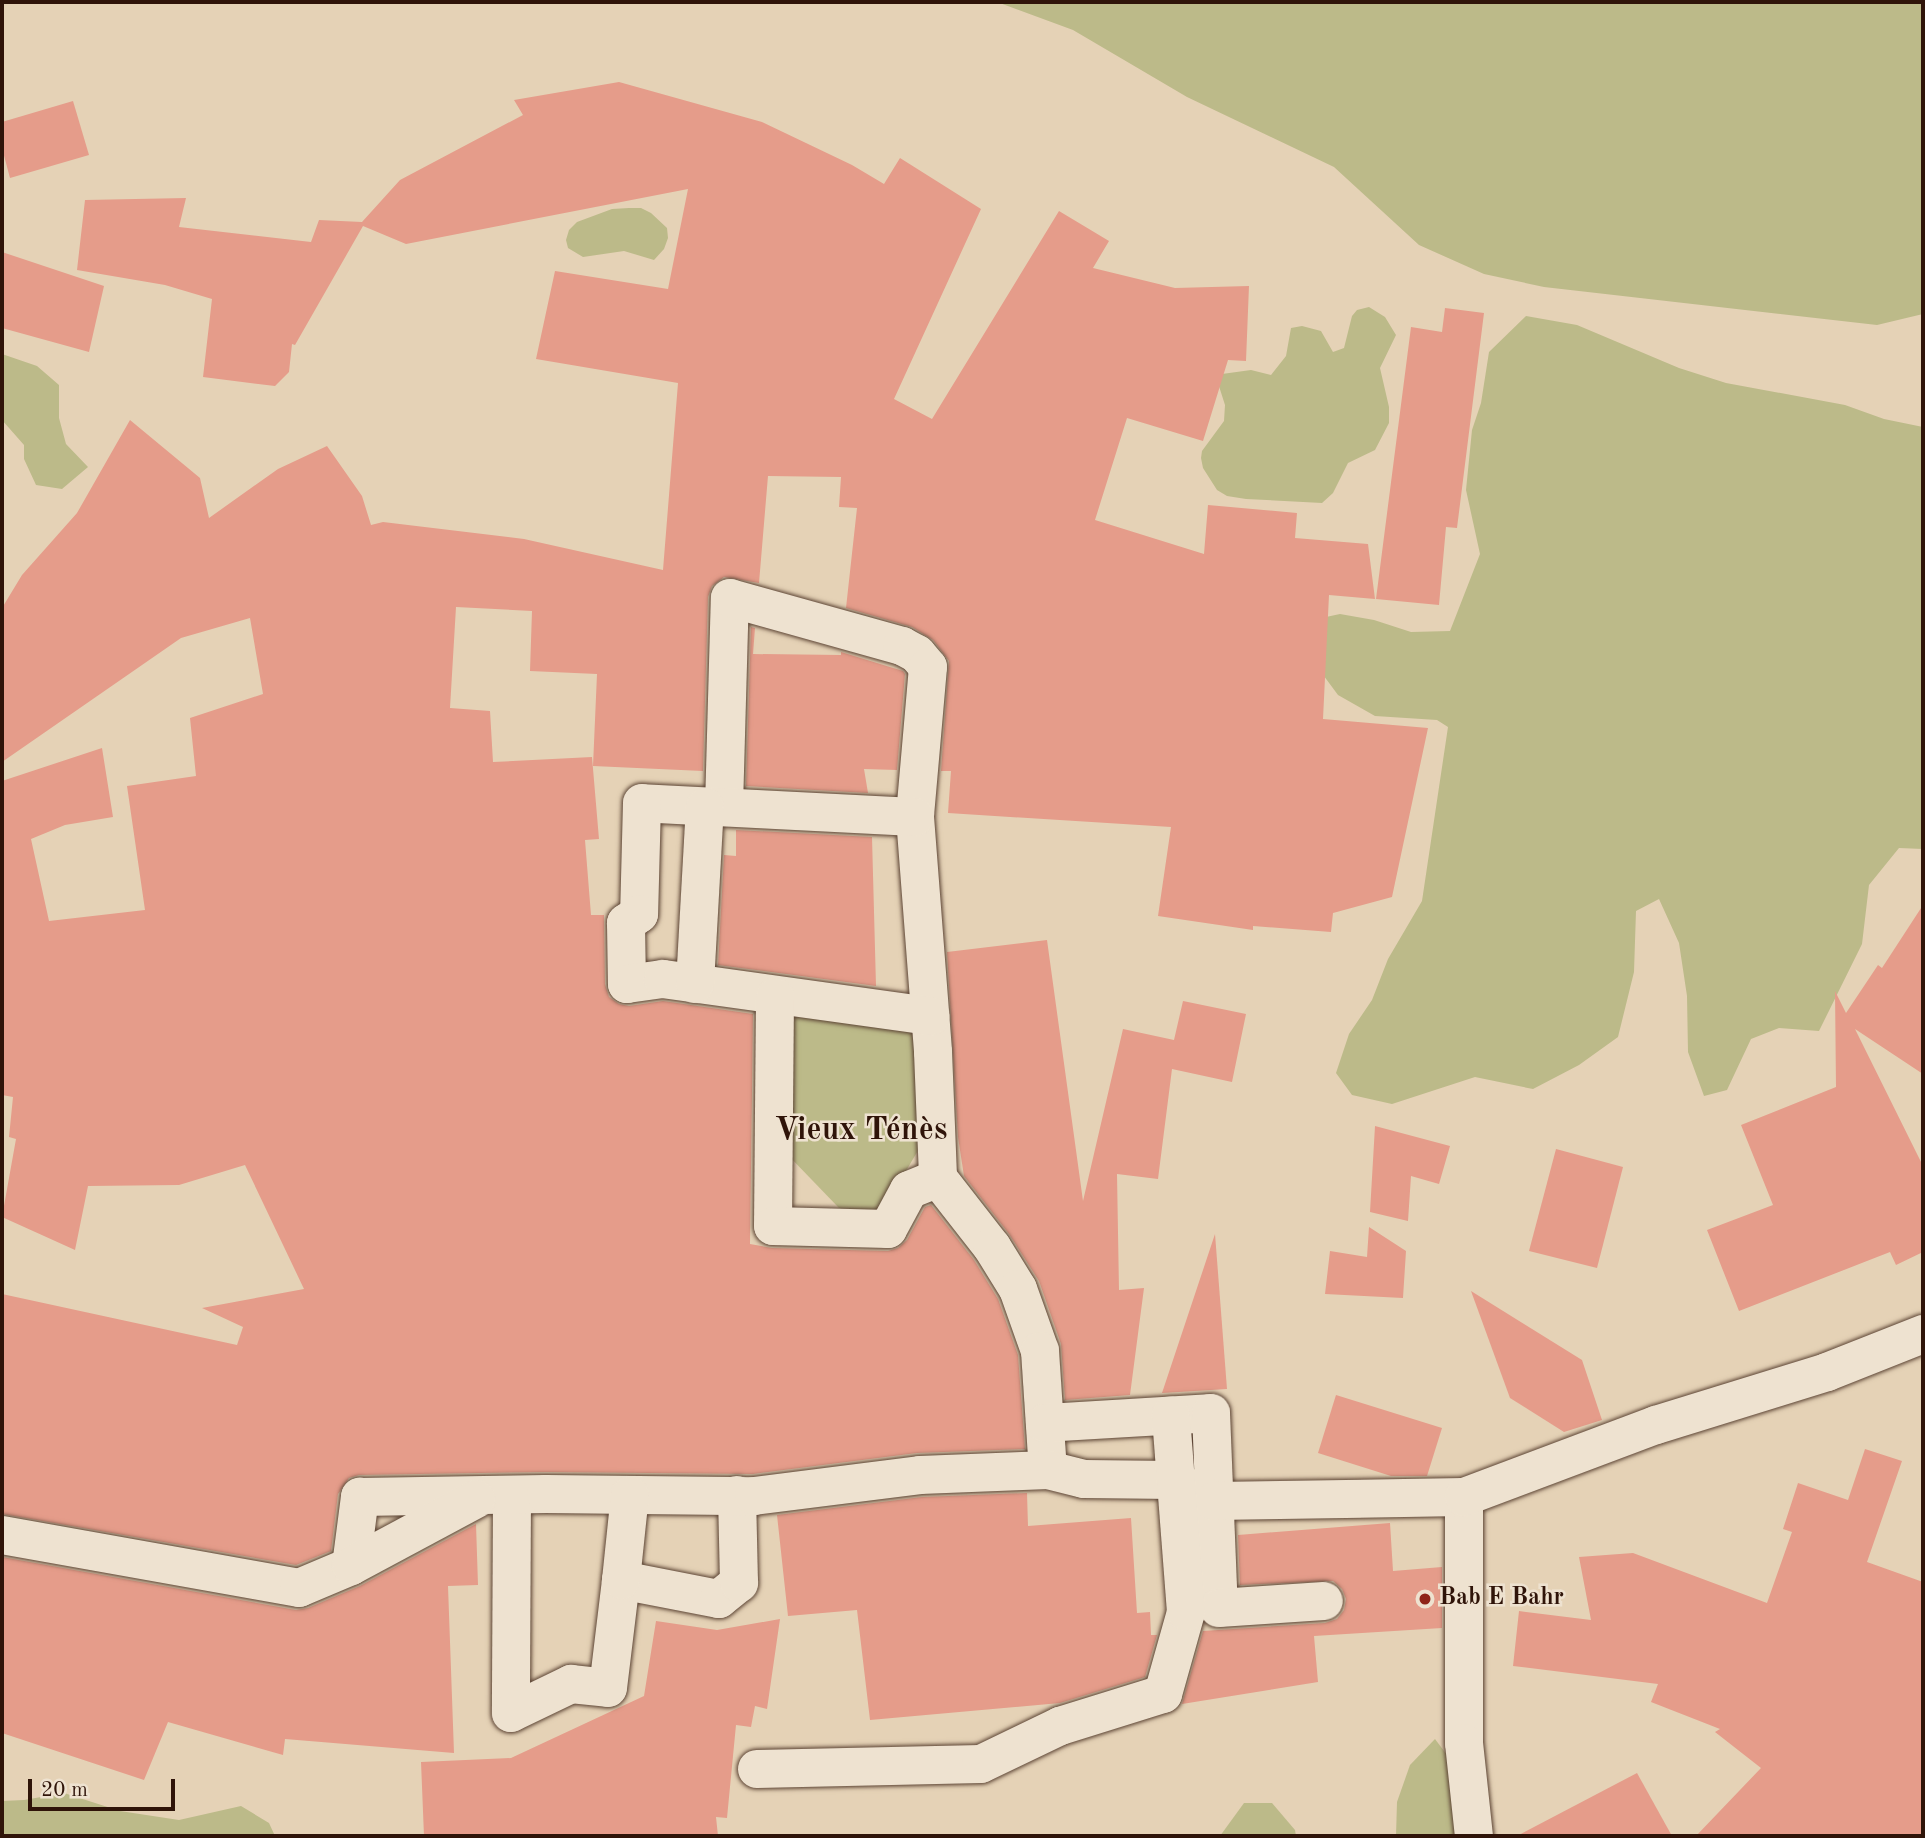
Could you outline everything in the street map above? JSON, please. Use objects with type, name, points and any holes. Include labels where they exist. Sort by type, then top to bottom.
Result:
[{"type":"street","points":[[695,984],[714,807],[730,598],[902,646],[917,654],[928,667],[915,817],[930,1016],[938,1178],[992,1247],[1018,1289],[1040,1351],[1048,1470]]},
{"type":"street","points":[[915,817],[642,803],[639,914],[626,923],[627,984],[663,979],[775,997],[930,1016]]},
{"type":"street","points":[[775,997],[773,1226],[888,1229],[909,1190],[938,1178]]},
{"type":"street","points":[[351,1566],[360,1497],[754,1496],[920,1475],[1048,1470],[1084,1479],[1174,1480],[1214,1501],[1464,1497],[1656,1425],[1827,1372],[1923,1334]]},
{"type":"street","points":[[757,1769],[981,1764],[1060,1726],[1163,1694],[1203,1610],[1214,1501],[1211,1413],[1045,1423]]},
{"type":"street","points":[[1171,1416],[1174,1480],[1203,1610]]},
{"type":"street","points":[[497,1496],[511,1713],[571,1684],[608,1688],[630,1495]]},
{"type":"street","points":[[621,1580],[719,1599],[739,1583],[737,1495]]},
{"type":"street","points":[[2,1535],[299,1588],[497,1496]]},
{"type":"street","points":[[1464,1497],[1464,1743],[1474,1836]]},
{"type":"street","points":[[1203,1610],[1324,1601]]},
{"type":"shaded area","points":[[997,2],[1923,2],[1923,314],[1877,325],[1544,287],[1484,274],[1419,245],[1334,167],[1187,97],[1073,30]]},
{"type":"shaded area","points":[[641,208],[651,213],[667,228],[668,238],[664,249],[654,260],[624,251],[583,257],[568,248],[566,240],[569,230],[577,222],[612,209]]},
{"type":"shaded area","points":[[1369,307],[1385,317],[1396,335],[1380,368],[1389,407],[1389,423],[1375,450],[1348,463],[1333,493],[1322,503],[1246,499],[1227,496],[1217,490],[1203,468],[1201,458],[1202,451],[1224,421],[1225,405],[1217,380],[1222,374],[1251,370],[1271,375],[1286,356],[1291,328],[1302,326],[1321,331],[1333,352],[1344,348],[1352,316],[1357,310]]},
{"type":"shaded area","points":[[1526,316],[1577,325],[1679,368],[1726,383],[1845,405],[1884,419],[1923,427],[1923,849],[1899,848],[1869,885],[1862,944],[1819,1031],[1779,1028],[1751,1039],[1727,1090],[1704,1096],[1688,1052],[1687,996],[1679,943],[1659,899],[1636,911],[1634,972],[1618,1037],[1579,1065],[1533,1089],[1475,1077],[1392,1104],[1352,1095],[1336,1073],[1349,1034],[1372,1000],[1388,959],[1422,901],[1448,727],[1437,720],[1375,716],[1338,695],[1318,668],[1312,620],[1340,614],[1374,620],[1411,632],[1450,631],[1480,554],[1466,490],[1472,430],[1481,403],[1489,352]]},
{"type":"shaded area","points":[[2,354],[37,366],[59,385],[59,418],[66,444],[88,467],[62,489],[36,485],[24,459],[24,445],[2,420]]},
{"type":"shaded area","points":[[787,1012],[914,1027],[923,1142],[886,1205],[879,1211],[852,1213],[839,1208],[785,1152]]},
{"type":"shaded area","points":[[1435,1739],[1447,1755],[1456,1836],[1396,1836],[1397,1802],[1410,1765]]},
{"type":"shaded area","points":[[64,1793],[120,1811],[179,1820],[241,1806],[269,1823],[275,1836],[2,1836],[2,1801]]},
{"type":"shaded area","points":[[1244,1803],[1272,1803],[1295,1830],[1296,1836],[1220,1836]]},
{"type":"building","points":[[619,82],[762,122],[852,165],[884,184],[900,158],[981,209],[894,399],[932,419],[1059,211],[1109,241],[1093,268],[1175,288],[1249,286],[1246,361],[1228,360],[1203,441],[1127,418],[1095,520],[1204,554],[1208,505],[1297,513],[1295,538],[1368,544],[1375,599],[1329,595],[1323,719],[1428,728],[1392,897],[1333,913],[1331,932],[1253,926],[1253,930],[1158,916],[1171,827],[948,813],[951,771],[941,771],[949,661],[933,640],[912,627],[846,608],[857,508],[839,507],[841,477],[768,476],[759,583],[724,577],[712,586],[708,597],[703,771],[593,766],[597,674],[530,671],[532,611],[456,607],[450,708],[490,711],[493,762],[592,757],[599,839],[585,840],[591,915],[604,915],[605,984],[609,997],[619,1004],[629,1006],[663,1001],[753,1014],[750,1244],[772,1248],[888,1251],[898,1248],[907,1240],[925,1207],[931,1205],[974,1260],[998,1299],[1018,1355],[1025,1449],[917,1453],[753,1474],[546,1472],[359,1475],[349,1478],[338,1494],[331,1551],[296,1565],[2,1514],[2,1294],[237,1345],[243,1327],[202,1308],[304,1289],[245,1165],[179,1185],[88,1186],[75,1250],[2,1217],[16,1139],[9,1137],[13,1097],[2,1095],[2,781],[102,748],[113,817],[65,825],[31,839],[49,921],[145,910],[127,786],[196,776],[190,718],[263,694],[250,618],[181,638],[2,762],[2,608],[22,575],[77,513],[130,420],[200,478],[209,518],[278,469],[327,446],[362,496],[371,525],[383,522],[524,539],[663,570],[678,383],[536,359],[555,271],[668,289],[688,189],[406,244],[363,226],[295,345],[292,344],[289,372],[275,386],[203,377],[212,299],[165,285],[77,270],[85,200],[186,198],[179,227],[311,242],[319,220],[362,222],[400,180],[523,115],[514,100]]},
{"type":"building","points":[[73,101],[89,155],[10,178],[2,148],[2,122]]},
{"type":"building","points":[[2,252],[104,286],[89,352],[2,328]]},
{"type":"building","points":[[1445,308],[1484,313],[1457,528],[1446,527],[1439,605],[1376,599],[1411,327],[1442,332]]},
{"type":"building","points":[[751,627],[755,628],[753,654],[841,655],[841,652],[903,671],[905,674],[897,770],[864,769],[868,793],[746,786]]},
{"type":"building","points":[[736,830],[872,837],[876,986],[718,965],[724,855],[736,856]]},
{"type":"building","points":[[1923,905],[1923,1074],[1855,1029],[1923,1166],[1923,1252],[1896,1265],[1890,1252],[1739,1311],[1707,1230],[1773,1205],[1741,1125],[1836,1087],[1835,991],[1846,1013],[1878,965],[1882,968]]},
{"type":"building","points":[[1047,940],[1083,1201],[1123,1029],[1174,1040],[1183,1001],[1246,1014],[1232,1082],[1172,1069],[1158,1179],[1117,1174],[1119,1290],[1144,1288],[1130,1395],[1065,1400],[1061,1344],[1039,1281],[1009,1234],[964,1176],[958,1137],[947,952]]},
{"type":"building","points":[[1375,1126],[1450,1146],[1439,1184],[1411,1176],[1408,1221],[1370,1212]]},
{"type":"building","points":[[1556,1149],[1623,1167],[1597,1268],[1529,1251]]},
{"type":"building","points":[[1369,1227],[1406,1251],[1403,1298],[1325,1294],[1330,1251],[1367,1257]]},
{"type":"building","points":[[1215,1234],[1227,1389],[1162,1393]]},
{"type":"building","points":[[1471,1291],[1582,1360],[1602,1420],[1564,1432],[1510,1398]]},
{"type":"building","points":[[1336,1395],[1442,1428],[1427,1476],[1391,1476],[1318,1453]]},
{"type":"building","points":[[1865,1449],[1902,1461],[1867,1562],[1923,1582],[1923,1836],[1696,1836],[1761,1768],[1715,1732],[1720,1729],[1651,1702],[1658,1684],[1513,1666],[1519,1611],[1591,1620],[1579,1557],[1633,1553],[1767,1603],[1792,1532],[1783,1529],[1798,1483],[1848,1500]]},
{"type":"building","points":[[1027,1493],[1028,1526],[1131,1518],[1137,1613],[1150,1612],[1151,1635],[1157,1635],[1145,1677],[1060,1703],[870,1720],[857,1610],[788,1616],[777,1515],[922,1497]]},
{"type":"building","points":[[1390,1523],[1393,1571],[1442,1567],[1442,1628],[1314,1636],[1318,1682],[1182,1704],[1203,1631],[1325,1623],[1337,1619],[1344,1610],[1346,1599],[1342,1589],[1333,1581],[1240,1585],[1238,1535]]},
{"type":"building","points":[[476,1524],[478,1585],[448,1586],[454,1753],[285,1739],[283,1755],[168,1722],[144,1780],[2,1733],[2,1557],[296,1610],[308,1608],[360,1586]]},
{"type":"building","points":[[780,1619],[767,1709],[755,1706],[751,1727],[736,1725],[727,1818],[716,1817],[718,1836],[424,1836],[421,1762],[511,1758],[644,1696],[656,1621],[717,1630]]},
{"type":"building","points":[[1637,1773],[1672,1836],[1517,1836]]},
{"type":"place","name":"Bab E Bahr","points":[[1425,1599]]},
{"type":"district","name":"Vieux Ténès","points":[[861,1131]]}]
